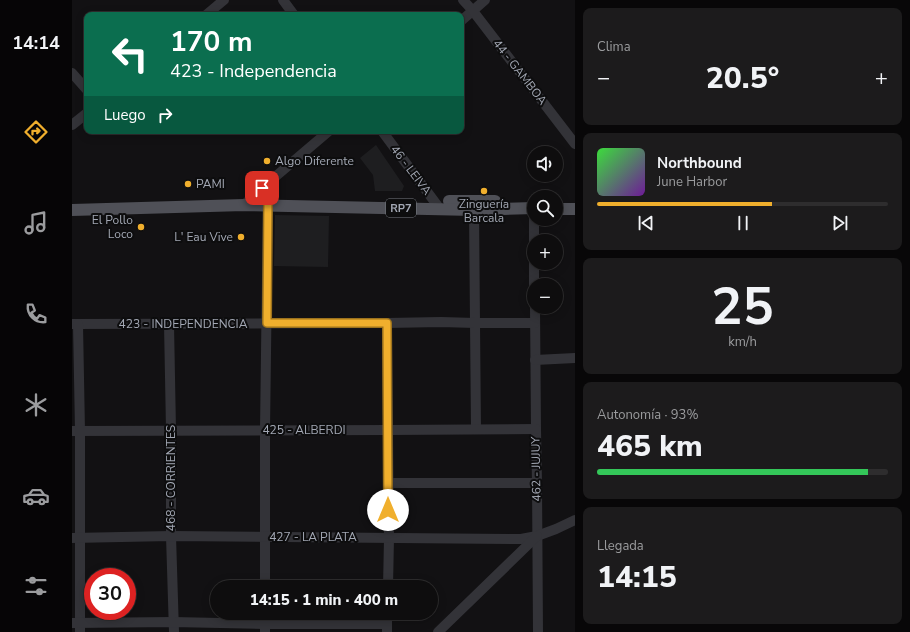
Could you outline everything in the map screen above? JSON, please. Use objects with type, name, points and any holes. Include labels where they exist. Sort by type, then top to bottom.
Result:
[{"type":"main road","name":"RP7","points":[[72,210],[248,202],[266,197],[437,205],[527,202]]},
{"type":"main road","name":"RP7","points":[[72,202],[248,202]]},
{"type":"main road","points":[[563,202],[575,202]]},
{"type":"main road","name":"RP7","points":[[437,205],[474,210],[527,208]]},
{"type":"main road","points":[[563,209],[575,209]]},
{"type":"street","points":[[210,12],[224,0]]},
{"type":"street","points":[[283,0],[292,12]]},
{"type":"street","name":"44 - GAMBOA","points":[[464,0],[575,144]]},
{"type":"street","points":[[464,18],[485,0]]},
{"type":"street","points":[[72,73],[84,87]]},
{"type":"street","points":[[72,125],[84,115]]},
{"type":"street","points":[[265,580],[264,430],[267,323],[266,197],[326,134]]},
{"type":"street","name":"46 - LEIVA","points":[[384,134],[437,205]]},
{"type":"street","points":[[474,210],[476,429]]},
{"type":"street","name":"462 - JUJUY","points":[[535,314],[538,632]]},
{"type":"street","name":"423 - INDEPENDENCIA","points":[[75,324],[441,322],[535,323]]},
{"type":"street","points":[[387,323],[388,580]]},
{"type":"street","points":[[75,324],[77,626],[387,628]]},
{"type":"street","name":"468 - CORRIENTES","points":[[170,324],[171,536],[174,627]]},
{"type":"street","points":[[535,360],[575,358]]},
{"type":"street","name":"425 - ALBERDI","points":[[76,431],[536,429]]},
{"type":"street","points":[[388,483],[537,483]]},
{"type":"street","name":"427 - LA PLATA","points":[[76,538],[171,536],[521,539],[537,536],[575,520]]},
{"type":"street","points":[[438,632],[537,536]]},
{"type":"shaded area","points":[[376,145],[404,186],[402,191],[375,191],[373,175],[360,158]]},
{"type":"shaded area","points":[[275,215],[329,216],[328,267],[274,266]]},
{"type":"place","name":"Algo Diferente","points":[[267,161]]},
{"type":"place","name":"PAMI","points":[[188,184]]},
{"type":"place","name":"Zinguería Barcala","points":[[484,191]]},
{"type":"place","name":"El Pollo Loco","points":[[141,227]]},
{"type":"place","name":"L' Eau Vive","points":[[241,237]]},
{"type":"route","points":[[262,188],[268,198],[267,323],[387,323],[388,510]]}]
